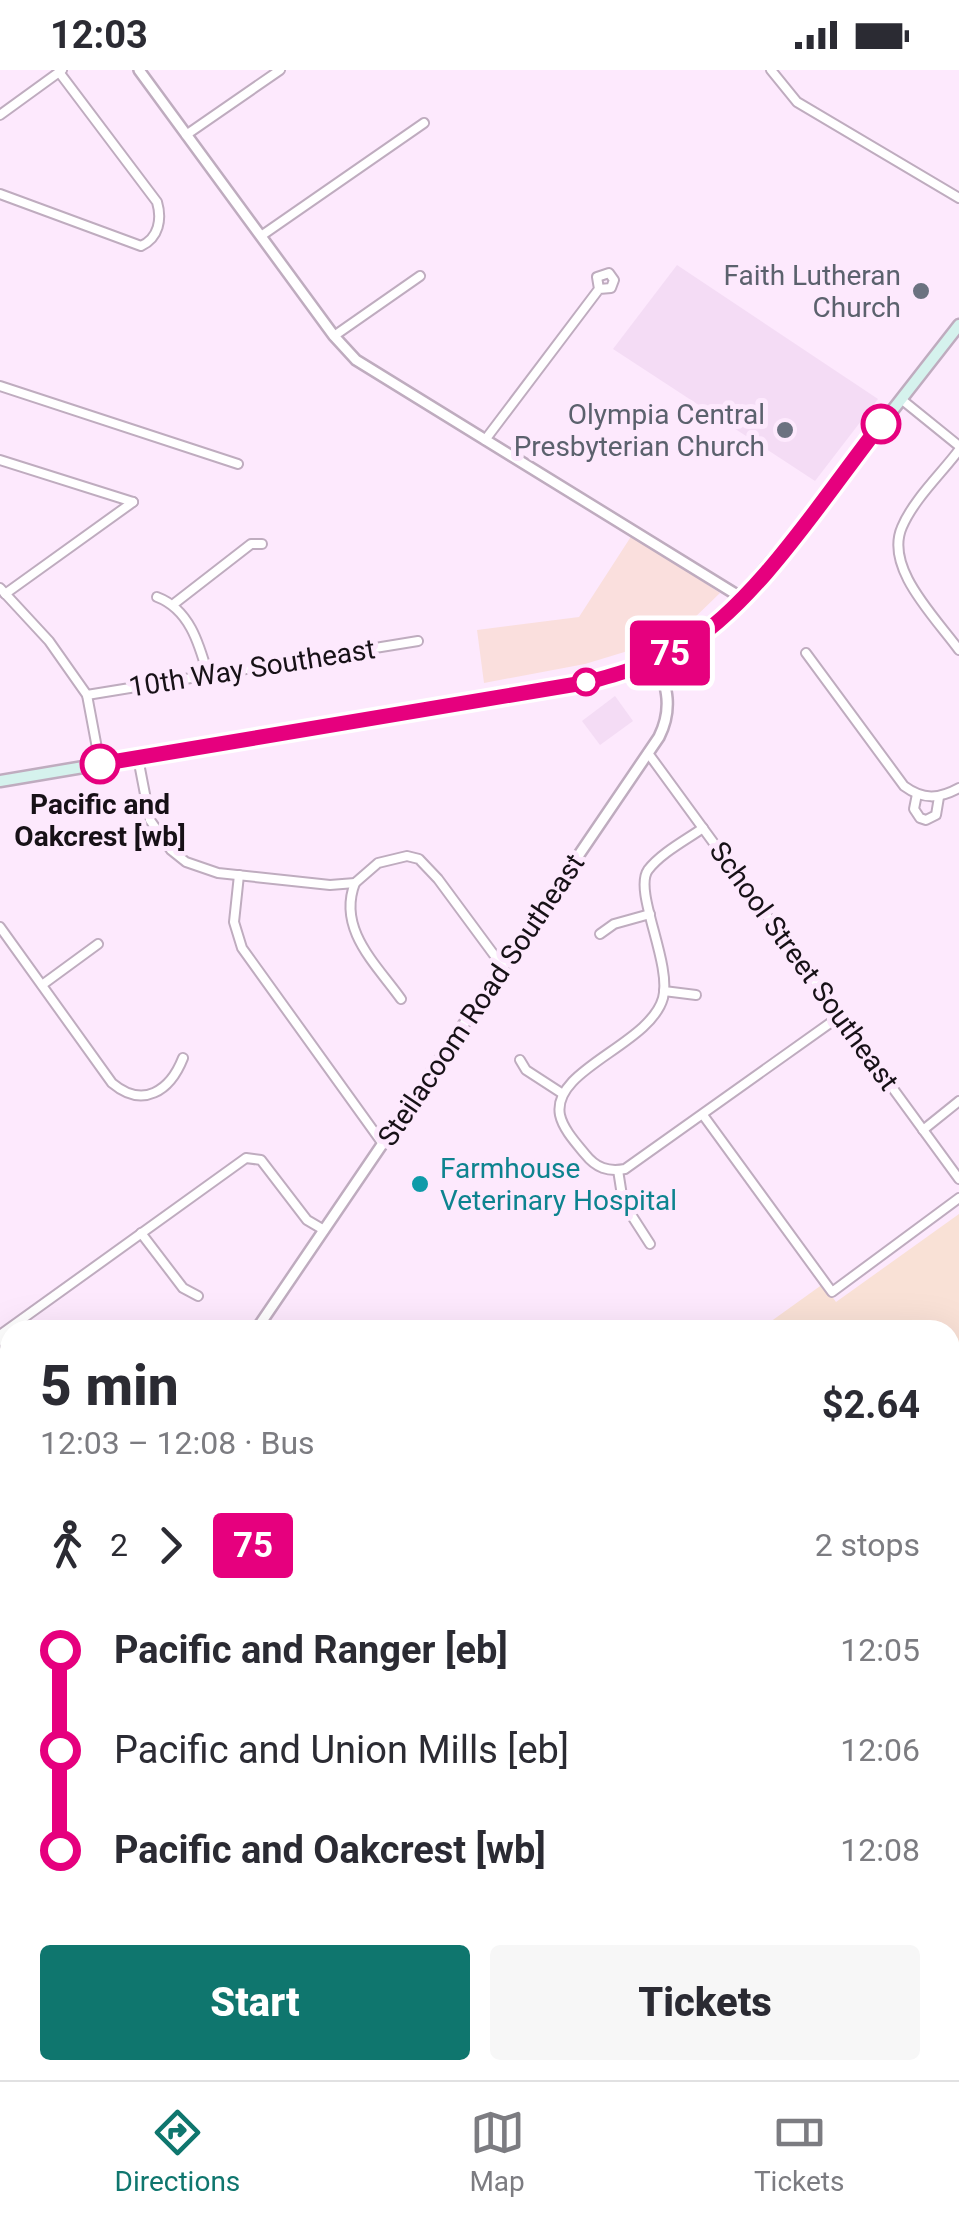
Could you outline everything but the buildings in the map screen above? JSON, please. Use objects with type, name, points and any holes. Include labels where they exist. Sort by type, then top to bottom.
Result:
[{"type":"main road","points":[[0,781],[589,682],[657,659],[700,636],[742,598],[959,325]]},
{"type":"street","points":[[138,70],[334,336],[369,370],[742,598]]},
{"type":"street","points":[[186,135],[280,70]]},
{"type":"street","points":[[0,115],[60,71],[157,202],[160,221],[156,233],[141,246],[0,194]]},
{"type":"street","points":[[775,72],[797,102],[959,198]]},
{"type":"street","points":[[261,236],[424,123]]},
{"type":"street","points":[[334,336],[420,276]]},
{"type":"street","points":[[485,440],[599,288]]},
{"type":"street","points":[[0,386],[238,464]]},
{"type":"street","points":[[901,399],[959,448],[904,522],[897,555],[905,575],[959,650]]},
{"type":"street","points":[[0,460],[133,502],[3,591],[49,641],[87,695],[100,764]]},
{"type":"street","points":[[174,603],[251,544],[262,544]]},
{"type":"street","points":[[157,596],[174,603],[200,646],[208,674]]},
{"type":"street","name":"10th Way Southeast","points":[[87,695],[418,641]]},
{"type":"street","points":[[806,653],[904,786],[921,795],[939,797],[959,788]]},
{"type":"street","name":"Steilacoom Road Southeast","points":[[263,1320],[660,737],[668,711],[657,659]]},
{"type":"street","name":"School Street Southeast","points":[[648,753],[959,1179]]},
{"type":"street","points":[[138,758],[147,814],[171,850],[194,867],[330,884],[355,883]]},
{"type":"street","points":[[921,795],[914,810],[926,820],[936,815],[939,797]]},
{"type":"street","points":[[703,828],[648,870],[644,884],[665,970],[664,991],[651,1022],[573,1080],[562,1094],[564,1126],[593,1163],[618,1170],[634,1164],[840,1016]]},
{"type":"street","points":[[401,999],[352,929],[350,901],[355,883],[378,862],[406,856],[420,859],[503,967]]},
{"type":"street","points":[[240,875],[234,922],[242,948],[383,1144]]},
{"type":"street","points":[[600,934],[614,924],[650,914]]},
{"type":"street","points":[[0,927],[122,1092],[136,1097],[150,1094],[176,1075],[183,1058]]},
{"type":"street","points":[[42,985],[98,944]]},
{"type":"street","points":[[664,991],[696,994]]},
{"type":"street","points":[[520,1060],[526,1070],[562,1094]]},
{"type":"street","points":[[923,1130],[959,1101]]},
{"type":"street","points":[[703,1115],[832,1292],[959,1198]]},
{"type":"street","points":[[22,1320],[246,1158],[266,1166],[307,1220],[324,1230]]},
{"type":"street","points":[[618,1170],[623,1202],[650,1244]]},
{"type":"street","points":[[141,1233],[173,1277],[198,1296]]},
{"type":"shaded area","points":[[677,265],[878,399],[815,481],[613,349]]},
{"type":"shaded area","points":[[632,535],[720,593],[688,624],[641,647],[585,664],[484,683],[477,630],[579,617]]},
{"type":"shaded area","points":[[615,696],[633,721],[600,745],[582,721]]},
{"type":"shaded area","points":[[959,1214],[959,1320],[773,1320],[823,1284],[836,1302]]},
{"type":"bus line","name":"75","points":[[100,764],[589,682],[657,659],[683,647],[724,618],[881,424]]},
{"type":"place","name":"Faith Lutheran Church","points":[[921,291]]},
{"type":"place","name":"Olympia Central Presbyterian Church","points":[[785,430]]},
{"type":"place","name":"Pacific and Oakcrest [wb]","points":[[100,764]]},
{"type":"place","name":"Farmhouse Veterinary Hospital","points":[[420,1184]]}]
